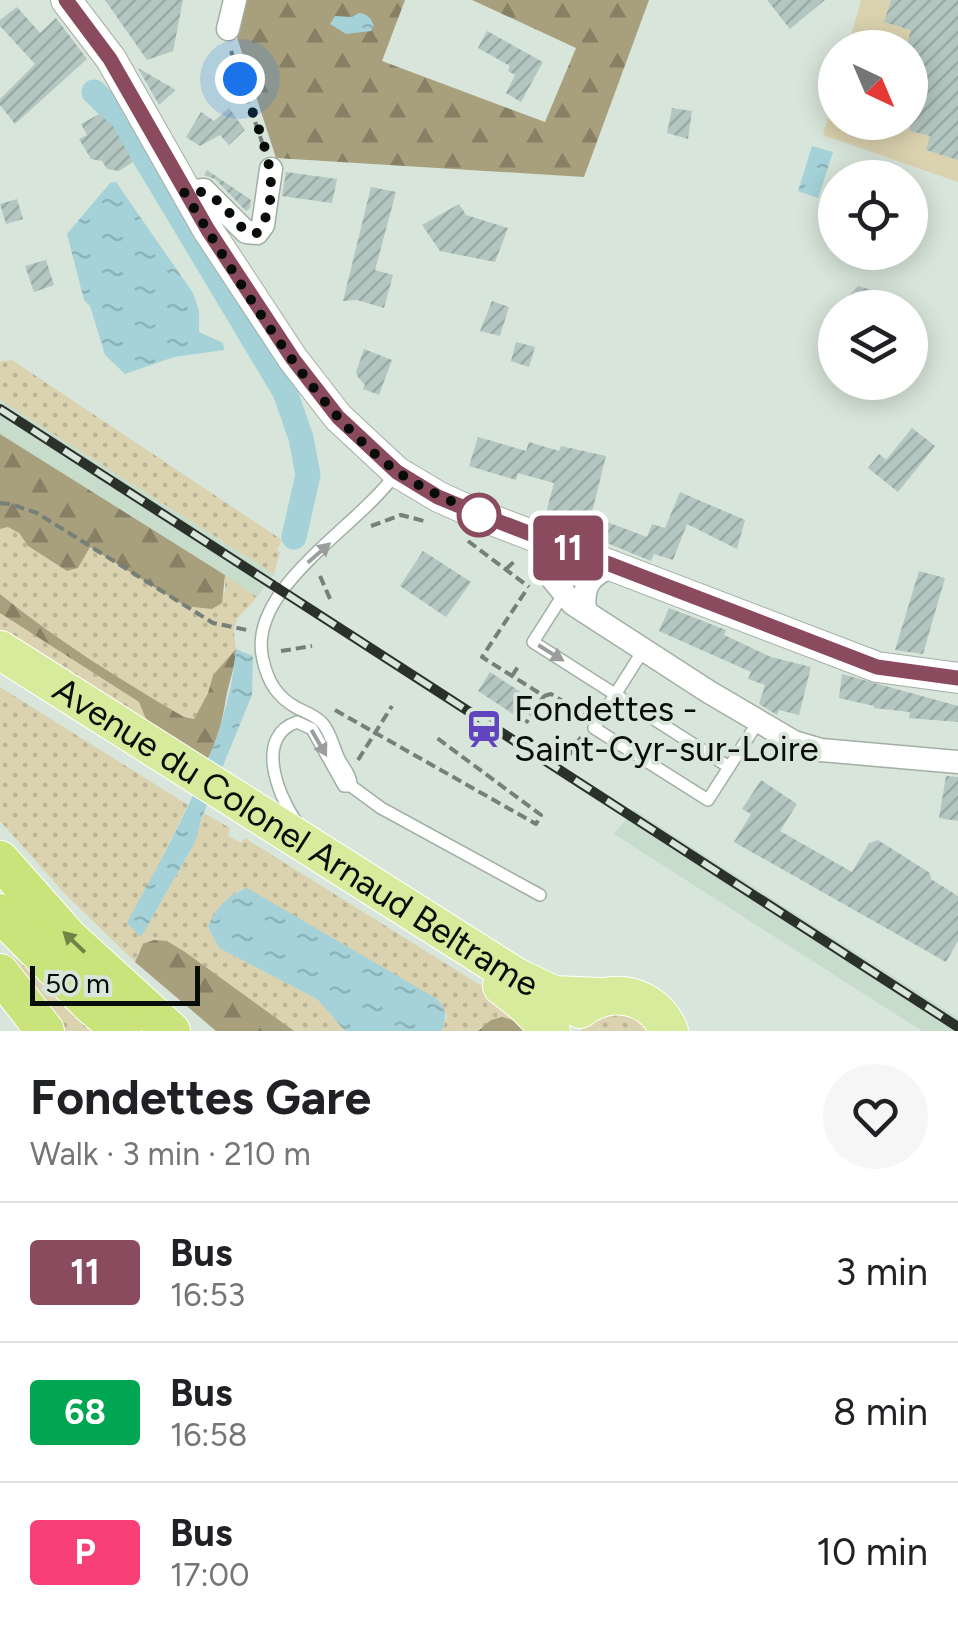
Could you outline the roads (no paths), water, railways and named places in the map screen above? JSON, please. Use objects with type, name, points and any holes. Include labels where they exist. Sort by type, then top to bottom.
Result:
[{"type":"highway","points":[[0,860],[69,938],[171,1031]]},
{"type":"highway","points":[[0,913],[122,1031]]},
{"type":"highway","points":[[0,973],[45,1031]]},
{"type":"main road","name":"Avenue du Colonel Arnaud Beltrame","points":[[0,650],[204,790],[506,988],[551,1031]]},
{"type":"main road","name":"Avenue du Colonel Arnaud Beltrame","points":[[0,671],[331,861],[543,992],[568,998],[618,994],[636,997],[652,1006],[669,1031]]},
{"type":"main road","points":[[564,1031],[583,1006],[599,997]]},
{"type":"street","points":[[66,0],[110,59],[184,192],[293,359],[338,417],[397,472],[438,497],[877,667],[958,678]]},
{"type":"street","points":[[228,29],[236,0]]},
{"type":"street","points":[[184,192],[198,188],[210,193],[246,232],[257,233],[263,225],[271,170]]},
{"type":"street","points":[[542,538],[547,572],[560,601],[585,610],[794,742],[821,750],[958,762]]},
{"type":"street","points":[[585,610],[586,586],[593,576],[611,566]]},
{"type":"lane","points":[[351,786],[351,777],[324,724],[281,697],[269,682],[260,643],[264,619],[289,579],[336,538],[397,472]]},
{"type":"lane","points":[[560,601],[534,642],[729,767]]},
{"type":"lane","points":[[644,649],[594,728],[708,800],[758,722]]},
{"type":"lane","points":[[331,861],[296,822],[282,799],[273,741],[283,726],[297,722],[312,729],[344,786],[351,786],[381,808],[540,895]]},
{"type":"water","points":[[359,13],[370,19],[374,26],[371,31],[346,34],[330,24],[335,16],[352,17]]},
{"type":"water","points":[[812,146],[833,152],[830,160],[818,160],[818,198],[798,191]]},
{"type":"water","points":[[116,182],[193,293],[199,311],[199,332],[223,343],[224,350],[174,357],[125,374],[105,355],[90,306],[84,300],[67,234],[110,183]]},
{"type":"water","points":[[236,649],[253,656],[252,695],[195,842],[141,937],[127,923],[179,825],[210,755],[231,684]]},
{"type":"water","points":[[247,888],[437,999],[445,1014],[442,1031],[345,1031],[317,999],[219,948],[208,927],[229,898]]},
{"type":"waterway","points":[[94,92],[123,121],[285,392],[301,438],[308,475],[294,537]]},
{"type":"railway","points":[[0,409],[958,1027]]},
{"type":"place","name":"Fondettes - Saint-Cyr-sur-Loire","points":[[484,729]]}]
